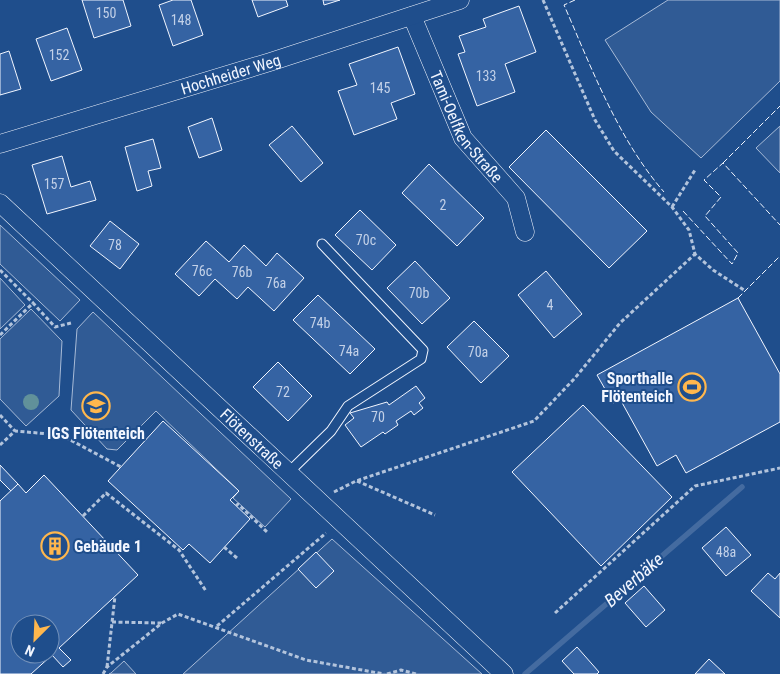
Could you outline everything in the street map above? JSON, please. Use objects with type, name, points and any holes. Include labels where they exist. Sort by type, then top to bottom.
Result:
[{"type":"street","name":"Hochheider Weg","points":[[0,144],[460,0]]},
{"type":"street","name":"Tami-Oelfken-Straße","points":[[412,16],[463,138],[516,198],[525,232]]},
{"type":"street","name":"Flötenstraße","points":[[0,203],[504,674]]},
{"type":"lane","points":[[288,473],[331,431],[348,406],[421,359],[423,350],[322,244]]},
{"type":"path","points":[[543,0],[595,120],[614,151],[672,207],[689,230],[694,254],[713,270],[744,290]]},
{"type":"path","points":[[672,207],[695,170]]},
{"type":"path","points":[[315,498],[356,481],[534,421],[620,324],[694,254]]},
{"type":"path","points":[[0,270],[55,327],[71,323]]},
{"type":"path","points":[[0,335],[32,304]]},
{"type":"path","points":[[0,415],[15,431],[61,435],[121,467]]},
{"type":"path","points":[[0,445],[15,431]]},
{"type":"path","points":[[555,613],[590,584],[695,486],[780,468]]},
{"type":"path","points":[[356,481],[435,515]]},
{"type":"path","points":[[83,516],[106,493],[164,535],[179,549],[206,591]]},
{"type":"path","points":[[236,506],[238,504],[267,532]]},
{"type":"path","points":[[217,627],[339,521]]},
{"type":"path","points":[[224,547],[237,558]]},
{"type":"path","points":[[107,667],[115,596]]},
{"type":"path","points":[[103,674],[107,667],[162,623],[178,614],[306,660],[386,674],[401,670],[416,674]]},
{"type":"path","points":[[112,622],[162,623]]},
{"type":"shaded area","points":[[668,0],[780,0],[780,81],[701,158],[651,112],[605,40]]},
{"type":"shaded area","points":[[780,126],[780,173],[756,148]]},
{"type":"shaded area","points":[[0,225],[80,300],[60,321],[0,264]]},
{"type":"shaded area","points":[[0,278],[25,305],[0,329]]},
{"type":"shaded area","points":[[31,309],[62,341],[59,396],[26,426],[0,399],[0,339]]},
{"type":"shaded area","points":[[93,312],[291,499],[265,527],[233,498],[239,491],[156,411],[117,450],[107,449],[71,410],[77,329]]},
{"type":"shaded area","points":[[332,539],[482,674],[183,674]]},
{"type":"shaded area","points":[[124,661],[136,674],[109,674],[111,673]]},
{"type":"building","points":[[82,0],[123,0],[131,26],[94,38]]},
{"type":"building","points":[[173,0],[191,0],[203,35],[173,46],[159,5]]},
{"type":"building","points":[[252,0],[286,0],[288,6],[258,17]]},
{"type":"building","points":[[323,0],[340,0],[324,5]]},
{"type":"building","points":[[519,6],[536,52],[505,64],[515,92],[477,106],[458,54],[465,52],[459,36],[486,27],[483,19]]},
{"type":"building","points":[[67,28],[82,70],[51,81],[36,39]]},
{"type":"building","points":[[398,47],[415,94],[391,103],[397,119],[354,135],[338,91],[357,85],[349,64]]},
{"type":"building","points":[[9,51],[21,89],[0,95],[0,54]]},
{"type":"building","points":[[212,118],[222,150],[199,158],[188,127]]},
{"type":"building","points":[[292,126],[323,163],[301,182],[269,145]]},
{"type":"building","points":[[546,130],[647,231],[609,268],[509,167]]},
{"type":"building","points":[[153,139],[161,168],[148,171],[152,186],[137,191],[125,147]]},
{"type":"building","points":[[62,156],[71,187],[90,181],[96,200],[47,214],[32,165]]},
{"type":"building","points":[[429,164],[484,218],[457,246],[402,193]]},
{"type":"building","points":[[360,210],[396,245],[372,270],[335,235]]},
{"type":"building","points":[[110,221],[139,244],[120,269],[90,246]]},
{"type":"building","points":[[206,241],[229,262],[244,245],[266,266],[277,253],[304,278],[274,311],[248,287],[237,299],[215,279],[199,296],[175,274]]},
{"type":"building","points":[[415,261],[450,298],[422,324],[387,288]]},
{"type":"building","points":[[546,271],[582,314],[554,338],[518,295]]},
{"type":"building","points":[[318,295],[375,349],[350,374],[293,320]]},
{"type":"building","name":"Sporthalle Flötenteich","points":[[738,298],[780,374],[780,422],[686,473],[676,455],[657,466],[620,399],[613,403],[597,375]]},
{"type":"building","points":[[474,321],[509,356],[481,383],[447,347]]},
{"type":"building","points":[[278,362],[312,396],[288,421],[253,387]]},
{"type":"building","points":[[416,386],[425,398],[419,403],[423,408],[414,415],[411,411],[396,421],[398,425],[385,434],[383,432],[361,447],[345,425],[354,418],[350,413],[387,402],[389,405]]},
{"type":"building","points":[[583,405],[672,497],[601,566],[512,472]]},
{"type":"building","points":[[163,421],[239,491],[230,500],[250,519],[210,563],[189,544],[183,550],[108,481]]},
{"type":"building","points":[[0,465],[18,484],[11,491],[0,480]]},
{"type":"building","name":"Gebäude 1","points":[[44,475],[138,575],[60,647],[60,614],[10,614],[10,664],[42,664],[31,674],[0,674],[0,501],[18,484],[26,493]]},
{"type":"building","points":[[726,527],[751,555],[726,576],[702,548]]},
{"type":"building","points":[[316,552],[334,571],[316,588],[298,569]]},
{"type":"building","points":[[768,573],[775,579],[780,573],[780,618],[751,591]]},
{"type":"building","points":[[644,586],[665,610],[646,627],[625,603]]},
{"type":"building","points":[[577,647],[599,672],[597,674],[574,674],[562,661]]},
{"type":"building","name":"Gebäude 1","points":[[60,649],[71,660],[63,667],[60,664]]},
{"type":"building","points":[[709,659],[725,674],[695,674]]},
{"type":"waterway","name":"Beverbäke","points":[[525,674],[742,487]]},
{"type":"fence","points":[[575,0],[564,5],[607,103],[633,149],[664,192]]},
{"type":"fence","points":[[723,163],[780,106]]},
{"type":"fence","points":[[683,211],[732,264],[738,253],[705,216],[721,197],[704,180],[723,163],[780,225]]},
{"type":"fence","points":[[738,298],[780,256]]},
{"type":"place","name":"Sporthalle Flötenteich","points":[[692,387]]},
{"type":"place","name":"IGS Flötenteich","points":[[96,406]]},
{"type":"place","name":"Gebäude 1","points":[[55,546]]}]
